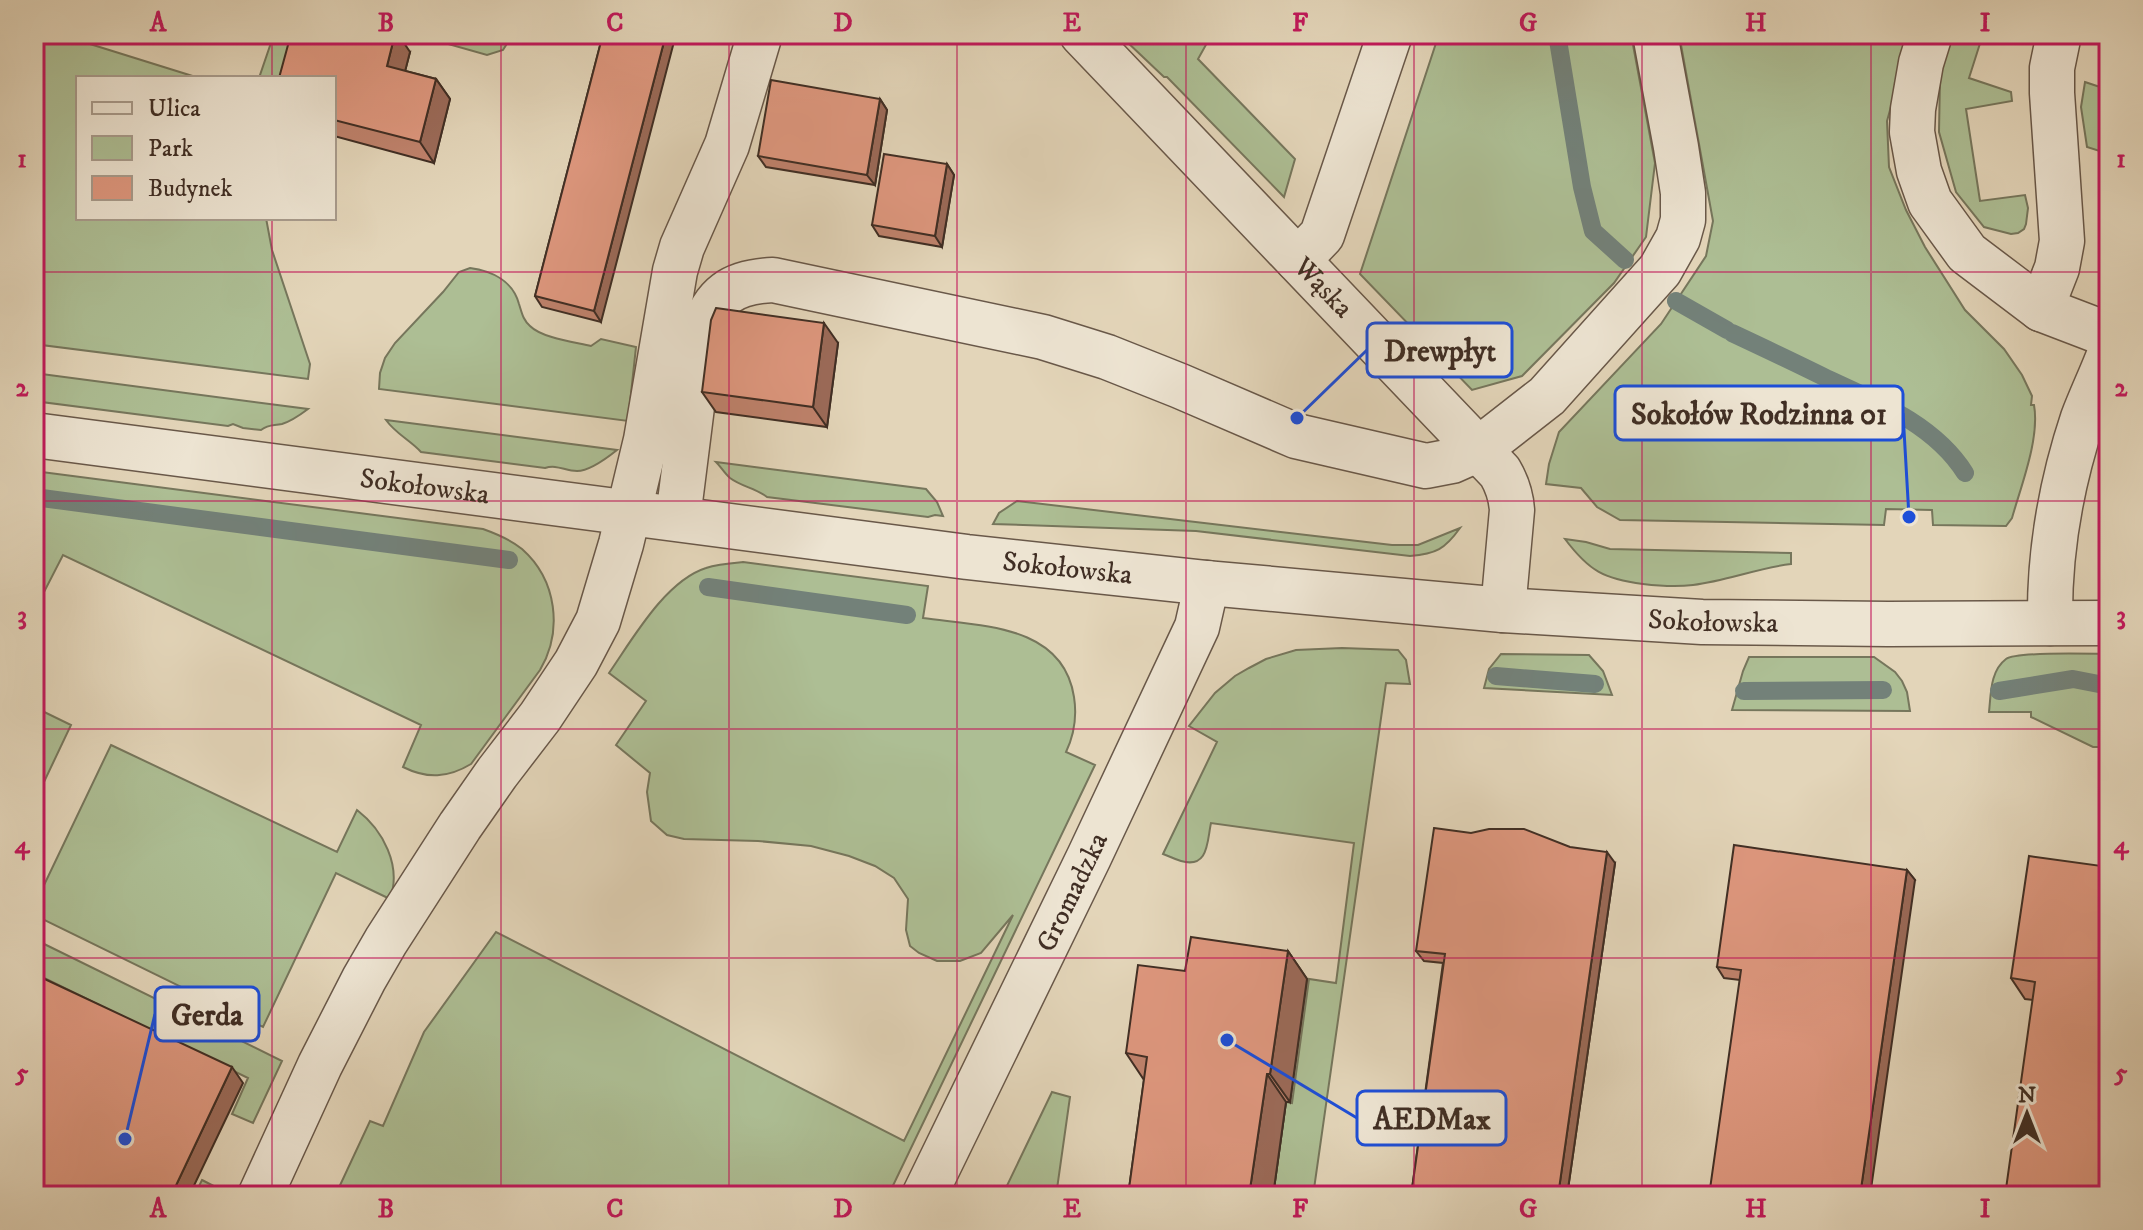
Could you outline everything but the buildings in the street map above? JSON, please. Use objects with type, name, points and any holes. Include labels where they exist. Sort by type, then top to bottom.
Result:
[{"type":"street","points":[[260,1196],[320,1065],[386,941],[460,826],[576,663],[598,621],[618,555],[646,440],[675,271],[687,235],[727,145],[760,34]]},
{"type":"street","name":"Wąska","points":[[1082,34],[1500,472],[1512,499],[1503,610]]},
{"type":"street","points":[[1298,260],[1322,235],[1390,34]]},
{"type":"street","points":[[678,518],[701,335],[707,316],[718,301],[734,288],[754,281],[773,280],[1043,337],[1107,357],[1296,436],[1426,466],[1464,457],[1479,449],[1547,396],[1660,270],[1681,231],[1681,177],[1655,34]]},
{"type":"street","points":[[1930,34],[1921,63],[1912,132],[1919,171],[1930,202],[1967,253],[2041,309],[2109,335]]},
{"type":"street","points":[[2041,309],[2057,268],[2062,241],[2052,93],[2052,68],[2059,34]]},
{"type":"street","points":[[2050,623],[2051,558],[2064,486],[2084,418],[2109,355]]},
{"type":"street","name":"Sokołowska","points":[[34,435],[967,557],[1503,610],[1702,622],[2109,623]]},
{"type":"street","name":"Gromadzka","points":[[924,1196],[1197,627],[1207,583]]},
{"type":"green space","points":[[34,34],[70,34],[90,44],[193,76],[76,76],[76,220],[266,220],[272,250],[310,364],[308,379],[34,344]]},
{"type":"green space","points":[[274,34],[304,34],[292,76],[260,76]]},
{"type":"green space","points":[[413,34],[513,34],[503,50],[487,55]]},
{"type":"green space","points":[[1128,34],[1212,34],[1198,59],[1295,159],[1284,197],[1167,77],[1125,40]]},
{"type":"green space","points":[[1439,34],[1631,34],[1655,163],[1646,237],[1614,283],[1522,376],[1472,390],[1360,274]]},
{"type":"green space","points":[[1679,34],[1911,34],[1887,121],[1889,167],[1925,247],[1965,310],[2004,349],[2022,375],[2032,396],[2031,405],[2034,405],[2029,462],[2012,518],[2006,526],[1933,525],[1932,510],[1886,509],[1884,525],[1620,520],[1597,507],[1581,488],[1546,484],[1559,432],[1661,324],[1706,256],[1713,221]]},
{"type":"green space","points":[[1951,34],[1983,34],[1969,78],[2011,92],[2012,101],[1966,109],[1980,201],[2025,195],[2028,208],[2026,224],[2018,233],[1984,227],[1956,192],[1939,132],[1940,77]]},
{"type":"green space","points":[[2085,82],[2109,90],[2109,154],[2087,147],[2081,107]]},
{"type":"green space","points":[[470,268],[494,275],[507,283],[526,321],[542,334],[591,346],[601,339],[636,347],[628,421],[379,389],[385,358],[395,343],[459,272]]},
{"type":"green space","points":[[34,373],[308,409],[289,421],[261,430],[233,424],[228,426],[34,401]]},
{"type":"green space","points":[[386,420],[617,450],[593,466],[577,471],[421,452]]},
{"type":"green space","points":[[716,462],[926,489],[943,516],[928,517],[767,497],[730,478]]},
{"type":"green space","points":[[34,471],[483,529],[522,549],[543,576],[553,606],[554,623],[547,655],[540,670],[471,764],[437,775],[412,771],[403,767],[421,725],[63,555],[42,596],[34,592]]},
{"type":"green space","points":[[1017,501],[1392,545],[1418,545],[1460,528],[1439,549],[1410,556],[1196,531],[993,524],[999,513]]},
{"type":"green space","points":[[1565,539],[1610,549],[1791,553],[1791,564],[1693,585],[1643,584],[1598,572]]},
{"type":"green space","points":[[743,562],[928,586],[923,618],[993,627],[1036,642],[1054,655],[1067,673],[1074,697],[1074,725],[1066,752],[1095,765],[888,1196],[335,1196],[370,1121],[383,1126],[424,1032],[496,932],[904,1141],[1013,915],[981,953],[960,961],[937,961],[910,946],[906,930],[908,899],[894,878],[875,866],[811,846],[684,839],[667,835],[651,821],[647,792],[650,773],[616,745],[646,701],[609,673],[639,629],[663,598],[691,575],[706,568]]},
{"type":"green space","points":[[1296,650],[1398,650],[1406,660],[1410,684],[1386,683],[1313,1196],[1273,1196],[1286,1102],[1292,1103],[1309,979],[1336,983],[1354,843],[1211,823],[1205,852],[1197,861],[1181,861],[1163,854],[1217,742],[1189,726],[1215,693],[1235,676],[1266,659]]},
{"type":"green space","points":[[1501,654],[1589,655],[1603,671],[1612,695],[1484,688],[1489,669]]},
{"type":"green space","points":[[2039,654],[2109,654],[2109,747],[2093,747],[2031,717],[2031,712],[1989,712],[1994,676],[2006,659]]},
{"type":"green space","points":[[1749,657],[1874,657],[1902,681],[1910,711],[1732,710]]},
{"type":"green space","points":[[34,707],[71,725],[34,803]]},
{"type":"green space","points":[[111,745],[337,852],[357,810],[382,838],[394,874],[390,899],[336,873],[263,1027],[34,915],[34,906]]},
{"type":"green space","points":[[34,939],[282,1061],[253,1123],[232,1114],[248,1078],[34,973]]},
{"type":"green space","points":[[1052,1092],[1070,1097],[1056,1196],[1002,1196]]},
{"type":"green space","points":[[202,1180],[233,1196],[194,1196]]},
{"type":"waterway","points":[[1557,34],[1582,187],[1593,231],[1625,260]]},
{"type":"waterway","points":[[1676,301],[1727,330]]},
{"type":"waterway","points":[[1732,333],[1904,417],[1938,441],[1965,473]]},
{"type":"waterway","points":[[34,497],[509,560]]},
{"type":"waterway","points":[[708,587],[907,615]]},
{"type":"waterway","points":[[1496,676],[1595,684]]},
{"type":"waterway","points":[[1999,691],[2073,679],[2109,686]]},
{"type":"waterway","points":[[1744,691],[1883,690]]},
{"type":"place","name":"Drewpłyt","points":[[1297,418]]},
{"type":"place","name":"Sokołów Rodzinna 01","points":[[1909,517]]},
{"type":"place","name":"AEDMax","points":[[1227,1040]]},
{"type":"place","name":"Gerda","points":[[125,1139]]}]
